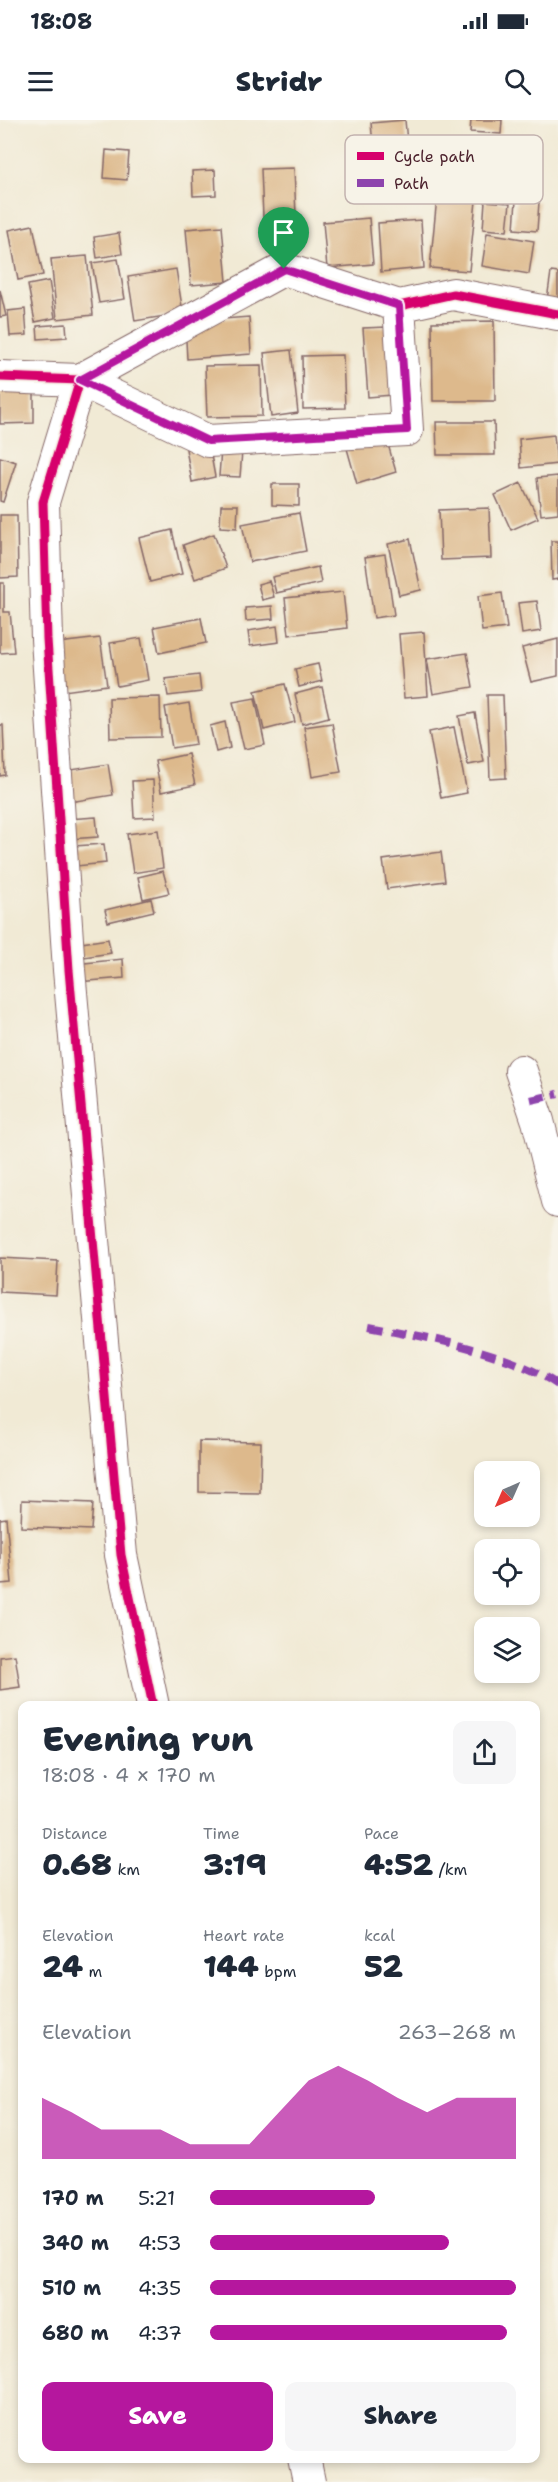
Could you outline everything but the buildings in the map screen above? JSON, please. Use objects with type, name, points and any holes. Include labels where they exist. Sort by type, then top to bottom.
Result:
[{"type":"street","points":[[152,1701],[121,1555],[69,970],[46,639],[43,502],[80,380],[284,269],[399,306],[453,294],[558,314]]},
{"type":"street","points":[[0,377],[80,380],[208,441],[407,430],[399,306]]},
{"type":"street","points":[[521,1071],[538,1121],[558,1201]]},
{"type":"street","points":[[305,2463],[309,2482]]},
{"type":"marked path","points":[[531,1100],[558,1094]]},
{"type":"marked path","points":[[369,1326],[467,1347],[516,1363],[558,1385]]},
{"type":"cycle path","points":[[0,377],[80,380],[284,269],[399,306],[453,294],[558,314]]},
{"type":"cycle path","points":[[80,380],[43,502],[47,639],[69,970],[121,1555],[152,1701]]},
{"type":"route","points":[[284,269],[399,306],[407,430],[208,441],[80,380],[216,306],[284,269]]}]
